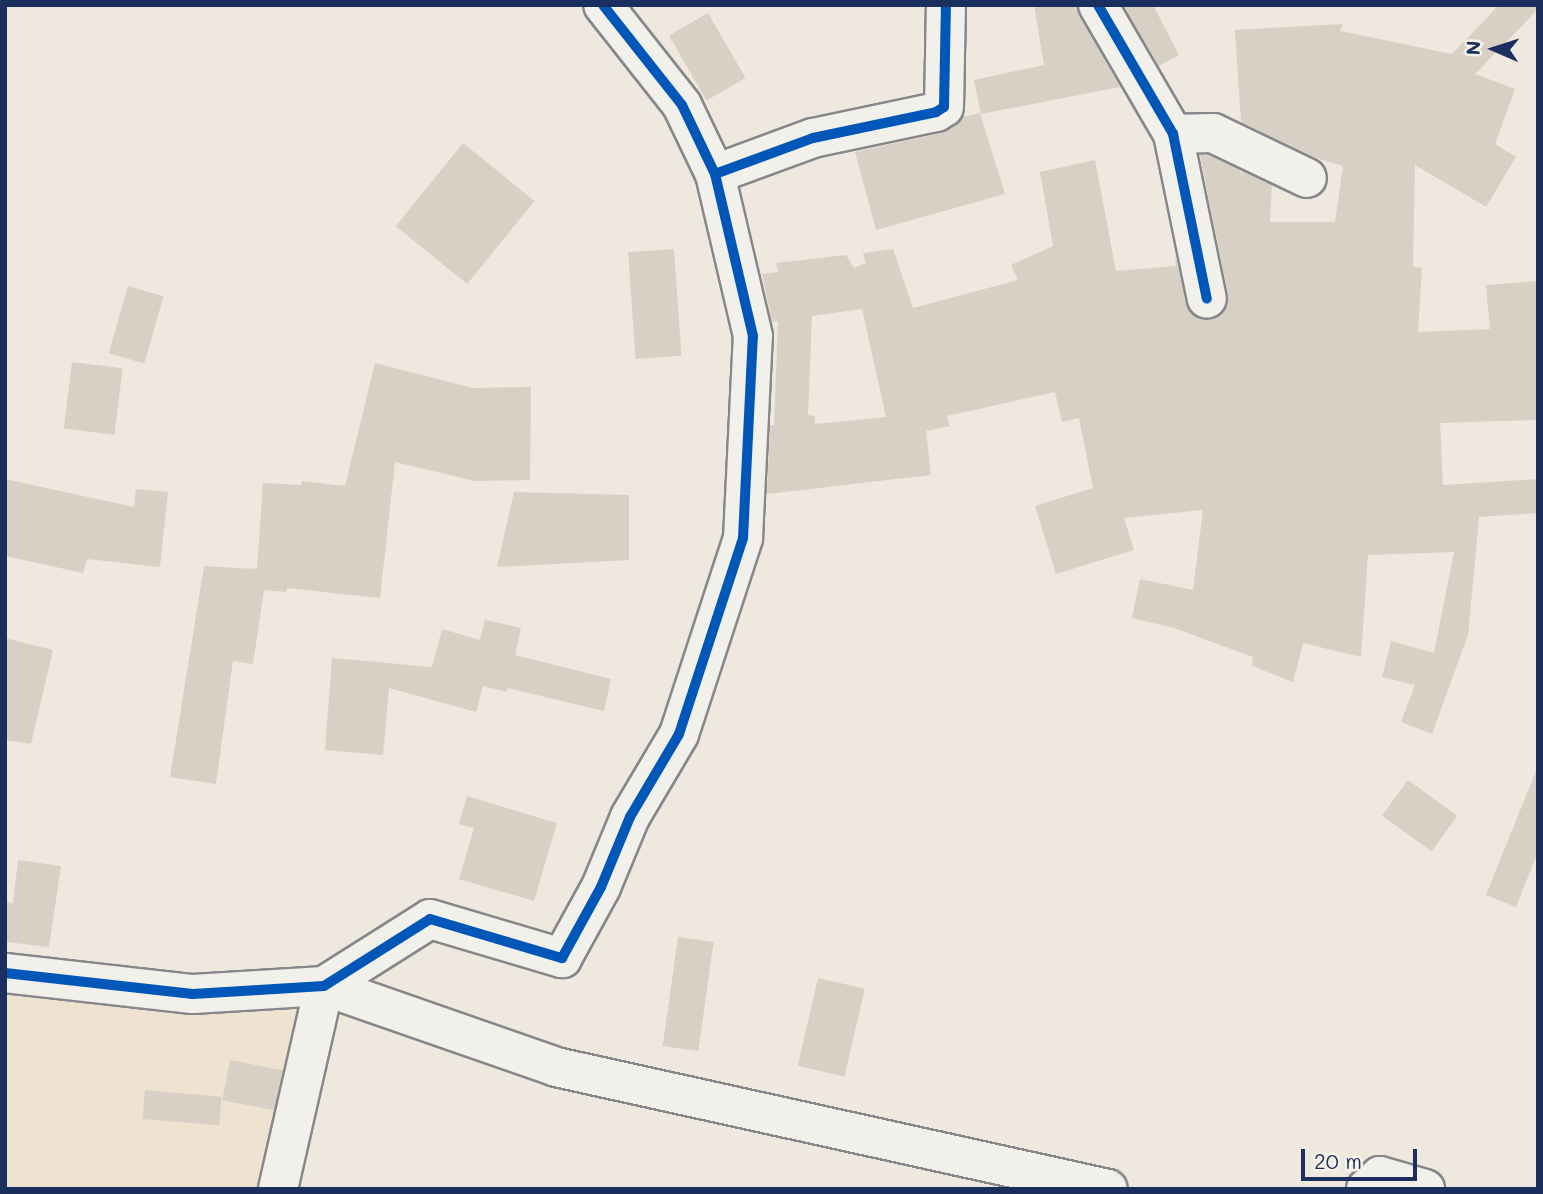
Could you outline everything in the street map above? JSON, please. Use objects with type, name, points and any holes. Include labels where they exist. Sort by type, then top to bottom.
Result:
[{"type":"street","points":[[278,1189],[324,986],[430,919],[562,958],[601,887],[630,817],[680,734],[743,538],[752,336],[715,174],[682,105],[603,5]]},
{"type":"street","points":[[715,174],[813,138],[936,112],[943,107],[946,5]]},
{"type":"street","points":[[1098,5],[1173,134],[1207,299]]},
{"type":"street","points":[[1173,134],[1213,133],[1307,178]]},
{"type":"street","points":[[5,973],[193,994],[324,986],[556,1068],[1108,1189]]},
{"type":"street","points":[[1366,1189],[1380,1176],[1425,1189]]},
{"type":"shaded area","points":[[5,969],[337,1012],[284,1189],[5,1189]]},
{"type":"building","points":[[1034,5],[1076,5],[1079,16],[1120,87],[981,114],[974,80],[1044,65]]},
{"type":"building","points":[[1123,5],[1153,5],[1179,55],[1159,66]]},
{"type":"building","points":[[1499,5],[1538,5],[1538,9],[1475,74],[1515,89],[1495,144],[1516,157],[1486,207],[1415,165],[1413,267],[1422,268],[1418,332],[1490,329],[1486,285],[1538,281],[1538,420],[1440,423],[1443,485],[1538,479],[1538,513],[1479,517],[1468,635],[1432,734],[1401,722],[1415,685],[1382,677],[1391,641],[1434,653],[1454,552],[1368,555],[1361,657],[1303,643],[1293,682],[1252,666],[1253,657],[1174,628],[1132,618],[1140,579],[1193,590],[1203,510],[1124,518],[1134,550],[1056,574],[1035,506],[1093,488],[1079,418],[1062,422],[1055,392],[947,416],[950,426],[926,431],[931,475],[767,494],[770,425],[774,425],[778,321],[772,322],[762,274],[778,272],[776,263],[846,255],[854,268],[866,263],[863,253],[893,249],[913,308],[1018,280],[1011,265],[1053,246],[1040,172],[1095,160],[1116,271],[1176,266],[1175,254],[1190,313],[1200,319],[1212,320],[1221,316],[1227,307],[1228,295],[1200,155],[1208,155],[1240,170],[1242,175],[1242,171],[1272,185],[1270,222],[1335,222],[1343,166],[1316,158],[1241,122],[1235,30],[1343,24],[1340,31],[1452,54]],"holes":[[[862,309],[886,417],[815,424],[815,416],[808,415],[812,316]]]},
{"type":"building","points":[[708,13],[746,78],[707,100],[669,36]]},
{"type":"building","points":[[980,113],[1005,194],[876,230],[855,152],[941,133],[963,117]]},
{"type":"building","points":[[463,143],[534,201],[467,284],[396,226]]},
{"type":"building","points":[[674,249],[681,356],[636,359],[628,252]]},
{"type":"building","points":[[128,286],[164,296],[144,363],[109,353]]},
{"type":"building","points":[[72,362],[123,368],[114,435],[64,429]]},
{"type":"building","points":[[375,363],[473,388],[531,387],[530,480],[475,481],[395,462],[380,598],[287,588],[286,592],[264,590],[253,664],[233,661],[216,784],[170,777],[204,566],[257,569],[263,483],[301,485],[302,481],[345,486]]},
{"type":"building","points":[[5,479],[134,507],[136,489],[168,492],[160,567],[87,559],[83,573],[5,556]]},
{"type":"building","points":[[514,492],[629,495],[629,560],[497,567]]},
{"type":"building","points":[[485,620],[521,628],[515,655],[611,679],[604,711],[507,688],[507,692],[483,686],[476,712],[389,688],[383,755],[325,750],[332,658],[432,667],[442,629],[480,640]]},
{"type":"building","points":[[5,638],[53,650],[31,744],[5,740]]},
{"type":"building","points":[[1536,771],[1538,852],[1516,907],[1486,895]]},
{"type":"building","points":[[1408,780],[1457,816],[1431,851],[1382,816]]},
{"type":"building","points":[[467,796],[557,823],[534,901],[459,879],[474,828],[459,824]]},
{"type":"building","points":[[18,860],[61,866],[49,947],[5,942],[5,902],[13,903]]},
{"type":"building","points":[[678,937],[714,942],[698,1051],[663,1046]]},
{"type":"building","points":[[818,978],[865,989],[845,1076],[798,1066]]},
{"type":"building","points":[[230,1060],[283,1070],[275,1111],[222,1100]]},
{"type":"building","points":[[145,1090],[222,1097],[219,1126],[142,1119]]},
{"type":"cycle path","points":[[5,973],[193,994],[324,986],[430,919],[562,958],[601,887],[630,817],[679,734],[743,538],[753,336],[715,174],[682,105],[603,5]]},
{"type":"cycle path","points":[[715,174],[813,138],[936,112],[944,107],[946,5]]},
{"type":"cycle path","points":[[1098,5],[1173,134],[1207,299]]}]
